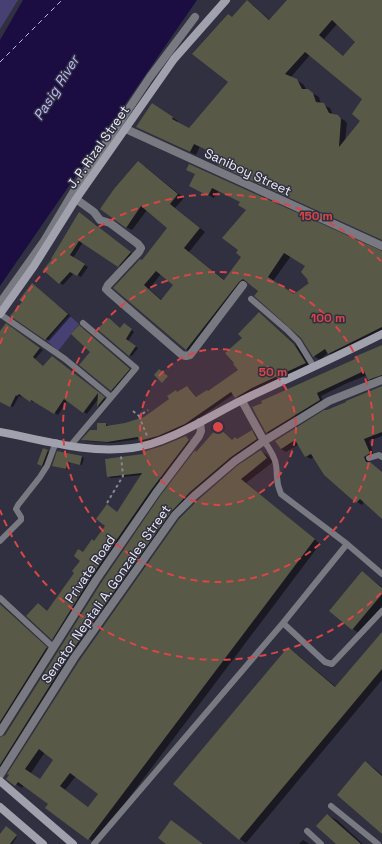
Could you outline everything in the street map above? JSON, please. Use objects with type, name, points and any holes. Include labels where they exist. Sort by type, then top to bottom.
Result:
[{"type":"street","name":"J. P. Rizal Street","points":[[0,314],[34,266],[76,199],[174,59],[226,0]]},
{"type":"street","points":[[0,303],[44,241],[75,189],[150,77],[195,17]]},
{"type":"street","name":"Saniboy Street","points":[[126,129],[382,246]]},
{"type":"street","points":[[76,199],[94,212],[100,220],[110,223],[138,244],[140,248],[139,252],[106,289],[182,355],[190,355],[243,285]]},
{"type":"street","points":[[0,432],[89,448],[120,449],[150,444],[179,433],[382,334]]},
{"type":"street","name":"Senator Neptali A. Gonzales Street","points":[[0,775],[74,658],[175,515],[194,496],[235,461],[264,441],[329,401],[382,380]]},
{"type":"street","points":[[242,401],[264,441]]},
{"type":"street","name":"Private Road","points":[[0,732],[96,580],[156,493],[199,436],[201,431],[200,422]]},
{"type":"street","points":[[0,781],[73,844]]},
{"type":"street","points":[[0,807],[43,844]]},
{"type":"lane","points":[[251,299],[298,341],[314,367]]},
{"type":"lane","points":[[0,314],[65,359],[111,397]]},
{"type":"lane","points":[[71,445],[136,368],[83,323]]},
{"type":"lane","points":[[264,441],[273,454],[276,464],[276,484],[281,494],[347,544],[382,574]]},
{"type":"lane","points":[[0,541],[21,520],[21,517],[16,509],[40,478],[47,466],[56,442]]},
{"type":"lane","points":[[369,458],[379,455],[382,456]]},
{"type":"lane","points":[[94,844],[283,623],[347,544]]},
{"type":"lane","points":[[0,598],[53,647]]},
{"type":"lane","points":[[283,623],[325,662],[332,664],[382,611]]},
{"type":"lane","points":[[331,806],[378,844]]},
{"type":"lane","points":[[307,831],[321,844]]},
{"type":"path","points":[[139,416],[148,410]]},
{"type":"path","points":[[133,411],[139,416],[150,444]]},
{"type":"path","points":[[107,503],[123,476],[120,449]]},
{"type":"shaded area","points":[[0,0],[18,0],[0,29]]},
{"type":"shaded area","points":[[69,315],[79,324],[58,351],[47,341]]},
{"type":"water","name":"Pasig River","points":[[23,0],[197,0],[0,286],[0,40]]},
{"type":"building","points":[[247,0],[269,20],[287,0],[382,0],[382,240],[217,165],[221,157],[194,144],[190,152],[136,127],[152,103],[173,117],[172,119],[189,128],[228,82],[192,54],[228,14],[232,17]],"holes":[[[332,20],[355,42],[343,56],[319,35]],[[305,52],[362,99],[352,114],[360,121],[339,147],[341,119],[338,115],[329,113],[324,103],[316,102],[313,93],[308,89],[302,89],[297,79],[285,74]]]},
{"type":"building","points":[[138,161],[178,194],[170,204],[200,228],[184,248],[224,280],[241,257],[236,253],[238,250],[222,238],[246,210],[238,205],[240,202],[212,188],[208,196],[189,186],[195,174],[186,170],[189,164],[382,251],[382,327],[328,354],[325,349],[313,357],[301,338],[254,296],[258,291],[243,279],[239,282],[186,350],[113,288],[140,259],[142,260],[167,228],[141,206],[126,228],[100,209],[114,189]],"holes":[[[284,253],[305,266],[301,272],[309,283],[294,294],[268,277]],[[156,271],[173,285],[161,300],[144,285]]]},
{"type":"building","points":[[79,212],[131,252],[118,267],[79,241],[70,255],[85,264],[77,276],[70,272],[59,284],[43,270],[52,259]]},
{"type":"building","points":[[32,283],[68,314],[45,340],[10,316],[22,302],[19,300]]},
{"type":"building","points":[[259,312],[294,344],[306,363],[252,388],[235,398],[231,392],[185,424],[158,436],[139,441],[138,437],[107,442],[81,440],[90,430],[97,430],[97,423],[106,423],[106,426],[125,423],[144,417],[169,399],[167,396],[176,390],[177,392],[187,386],[196,397],[207,390],[208,391],[238,370],[225,353],[242,338],[238,334]]},
{"type":"building","points":[[109,318],[120,328],[124,323],[132,329],[126,339],[136,346],[129,356],[97,329]]},
{"type":"building","points":[[6,323],[40,348],[33,357],[43,366],[52,356],[105,397],[97,407],[98,393],[83,413],[64,399],[54,414],[31,400],[30,402],[19,394],[17,396],[16,395],[10,407],[0,402],[0,331]]},
{"type":"building","points":[[79,325],[130,369],[111,391],[79,365],[90,352],[71,334]]},
{"type":"building","points":[[382,345],[382,375],[368,380],[364,371],[317,393],[320,400],[266,433],[252,407],[262,403],[261,401],[355,359],[354,357]]},
{"type":"building","points":[[159,369],[168,376],[162,383],[154,375]]},
{"type":"building","points":[[382,386],[382,432],[364,439],[370,453],[364,457],[366,462],[370,462],[382,472],[382,519],[360,499],[356,503],[324,475],[311,454],[305,457],[295,440],[281,449],[275,441],[324,410]]},
{"type":"building","points":[[218,427],[232,440],[235,437],[237,439],[252,430],[257,439],[231,457],[190,492],[171,512],[69,655],[0,765],[0,737],[5,735],[101,583],[160,496],[195,450],[196,452]]},
{"type":"building","points":[[186,436],[189,440],[151,490],[91,577],[52,640],[26,616],[38,603],[47,611],[74,573],[72,571],[80,561],[74,556],[78,549],[83,552],[92,539],[94,541],[105,526],[96,519],[107,504],[117,512],[142,473],[107,477],[105,459],[143,454],[142,452]]},
{"type":"building","points":[[43,448],[48,450],[42,466],[37,464]]},
{"type":"building","points":[[261,450],[267,458],[241,479],[315,539],[88,840],[45,808],[48,804],[18,782],[15,786],[7,780],[6,779],[9,775],[7,774],[79,661],[179,519],[238,465]],"holes":[[[39,749],[53,760],[40,779],[25,769]],[[70,773],[98,794],[88,807],[60,786]]]},
{"type":"building","points":[[57,451],[82,456],[80,465],[68,462],[66,469],[52,466]]},
{"type":"building","points":[[362,571],[382,588],[382,594],[352,630],[329,611]]},
{"type":"building","points":[[0,604],[47,647],[0,722]]},
{"type":"building","points":[[382,632],[382,669],[239,840],[173,784],[288,647],[335,687]]},
{"type":"building","points":[[365,761],[382,776],[382,834],[337,795]]},
{"type":"building","points":[[327,814],[361,844],[336,844],[316,826]]},
{"type":"building","points":[[171,820],[203,844],[166,844],[158,838]]},
{"type":"building","points":[[6,826],[17,835],[10,844],[0,844],[0,834]]},
{"type":"ferry route","points":[[0,62],[62,0]]}]
